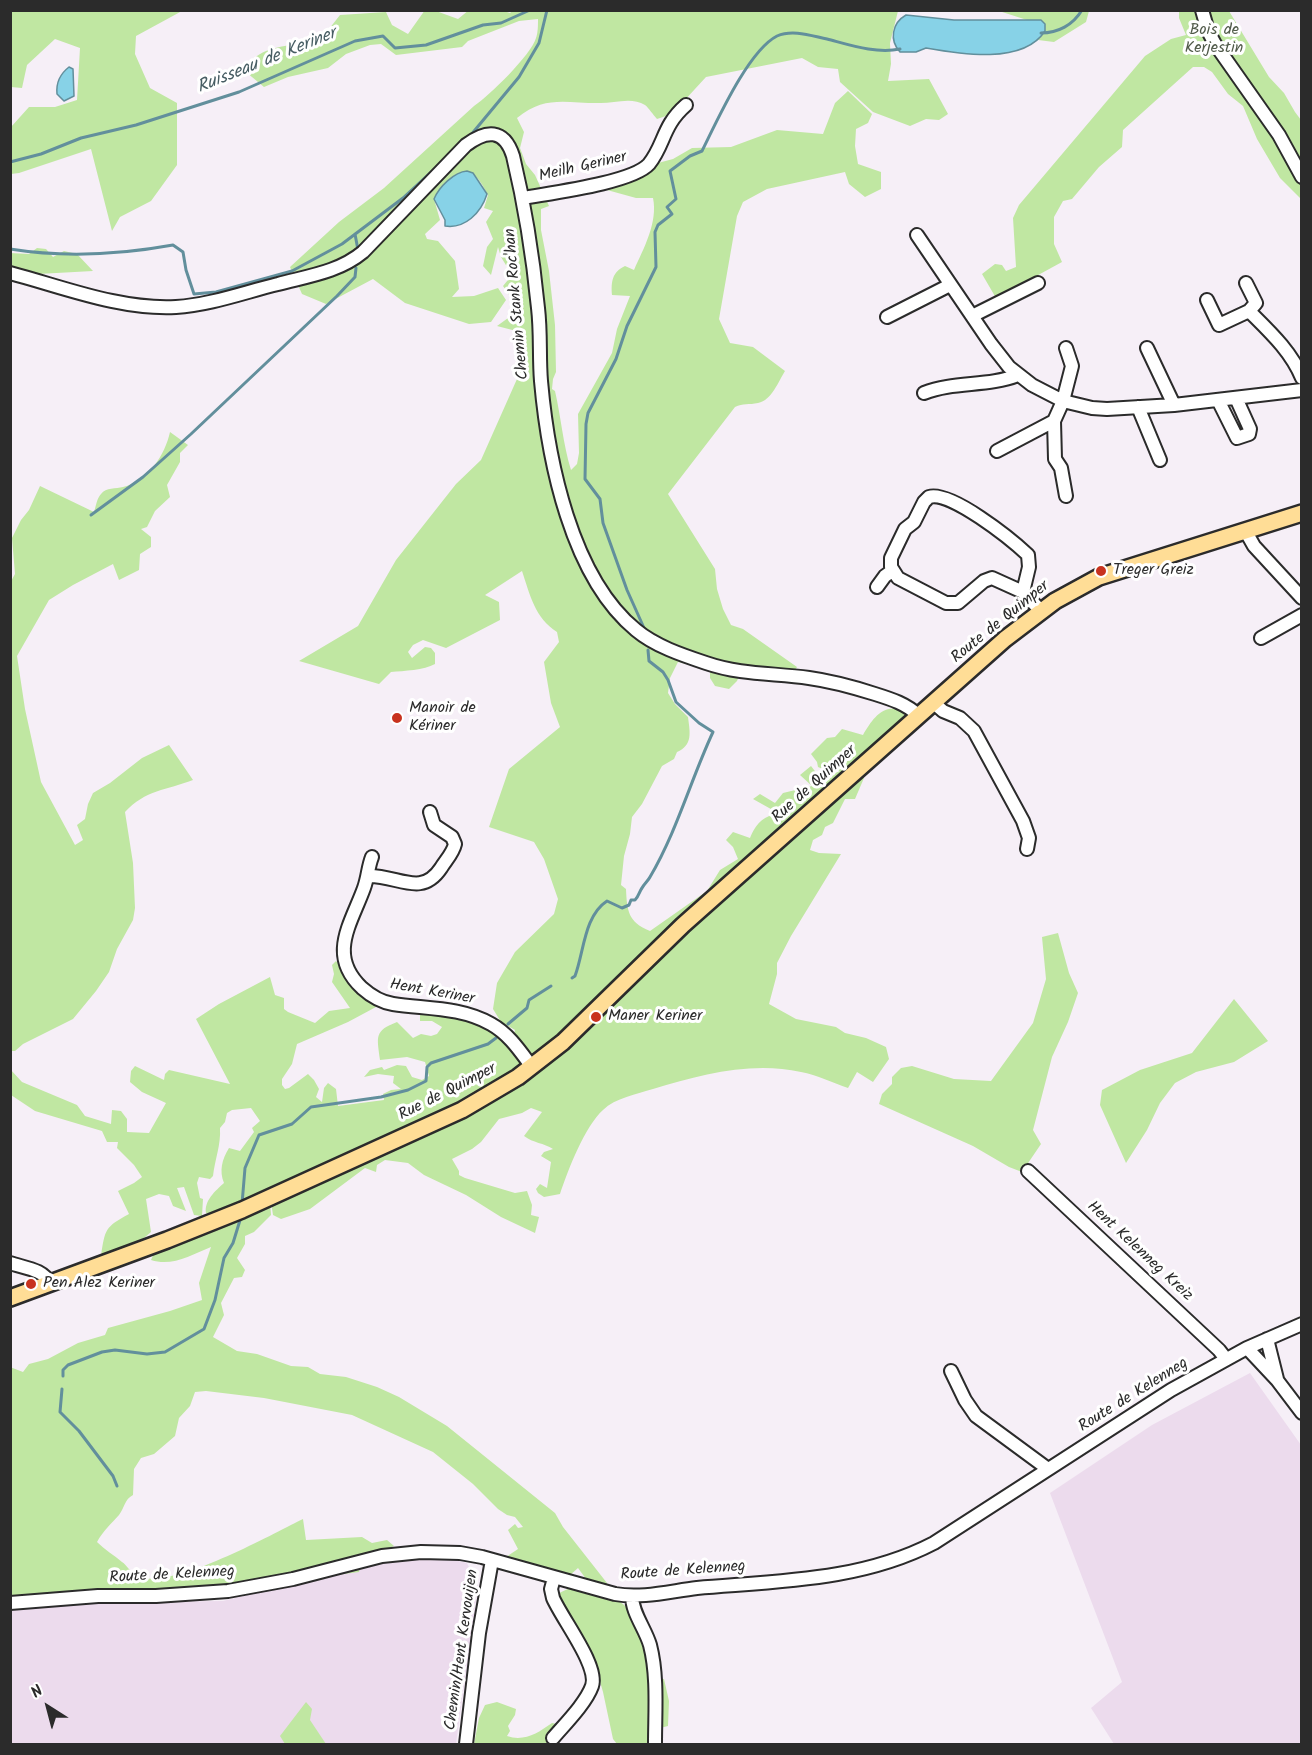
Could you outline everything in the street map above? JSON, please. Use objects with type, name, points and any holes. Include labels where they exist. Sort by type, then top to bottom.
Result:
[{"type":"main road","name":"Route de Quimper","points":[[933,703],[1041,611],[1077,588],[1110,573],[1302,513]]},
{"type":"main road","name":"Rue de Quimper","points":[[10,1298],[167,1240],[262,1201],[462,1110],[502,1088],[579,1028],[691,918],[933,703]]},
{"type":"street","points":[[1202,10],[1206,26],[1215,44],[1279,135],[1302,177]]},
{"type":"street","name":"Meilh Geriner","points":[[523,198],[589,185],[639,171],[650,161],[674,116],[686,105]]},
{"type":"street","name":"Chemin Stank Roc'han","points":[[10,273],[117,301],[174,307],[329,271],[354,260],[363,252],[473,140],[484,135],[498,135],[509,145],[523,198],[531,241],[538,309],[541,380],[554,474],[584,558],[609,602],[625,621],[646,638],[705,663],[740,673],[834,682],[905,705],[920,716]]},
{"type":"street","points":[[917,236],[999,356],[1018,375],[1063,401],[1092,408],[1138,407],[1302,390]]},
{"type":"street","points":[[972,316],[1038,283]]},
{"type":"street","points":[[1206,300],[1219,325],[1249,311],[1256,303],[1246,283]]},
{"type":"street","points":[[886,316],[950,285]]},
{"type":"street","points":[[1249,311],[1282,346],[1296,365],[1302,378]]},
{"type":"street","points":[[997,451],[1049,426],[1054,421],[1063,401],[1072,366],[1072,360],[1066,348]]},
{"type":"street","points":[[1147,348],[1174,405]]},
{"type":"street","points":[[924,393],[938,388],[1005,380],[1018,375]]},
{"type":"street","points":[[1218,400],[1237,438],[1240,438],[1249,434],[1251,429],[1236,398]]},
{"type":"street","points":[[1138,407],[1160,460]]},
{"type":"street","points":[[1054,421],[1055,459],[1061,468],[1066,496]]},
{"type":"street","points":[[1023,592],[1029,567],[1028,555],[978,516],[940,496],[928,497],[924,502],[914,522],[905,529],[891,558],[892,570],[898,578],[946,603],[954,604],[962,600],[989,578],[1023,592],[1041,611]]},
{"type":"street","points":[[1245,530],[1254,546],[1302,598]]},
{"type":"street","points":[[877,587],[892,570]]},
{"type":"street","points":[[1261,638],[1302,615]]},
{"type":"street","points":[[933,703],[943,711],[960,718],[974,730],[1023,821],[1029,838],[1027,849]]},
{"type":"street","points":[[368,876],[381,875],[417,885],[431,880],[448,858],[455,844],[452,837],[434,825],[430,812]]},
{"type":"street","name":"Hent Keriner","points":[[372,857],[368,876],[348,927],[343,949],[344,962],[357,983],[371,996],[383,1002],[449,1010],[489,1023],[510,1039],[532,1066]]},
{"type":"street","name":"Hent Kelenneg Kreiz","points":[[1028,1171],[1153,1287],[1226,1359]]},
{"type":"street","points":[[10,1263],[39,1272],[46,1276],[50,1284]]},
{"type":"street","name":"Route de Kelenneg","points":[[10,1603],[98,1596],[228,1592],[293,1579],[382,1556],[409,1552],[452,1553],[492,1560],[632,1596],[790,1582],[877,1566],[910,1555],[934,1543],[1144,1407],[1226,1359],[1302,1324]]},
{"type":"street","points":[[1267,1339],[1277,1380]]},
{"type":"street","points":[[1247,1348],[1277,1380],[1302,1413]]},
{"type":"street","points":[[951,1371],[965,1400],[976,1416],[1048,1469]]},
{"type":"street","name":"Chemin/Hent Kervouijen","points":[[466,1744],[479,1633],[492,1560]]},
{"type":"street","points":[[553,1738],[586,1696],[594,1678],[589,1663],[553,1599],[552,1588],[560,1579]]},
{"type":"street","points":[[632,1596],[633,1607],[650,1645],[655,1688],[655,1744]]},
{"type":"shaded area","points":[[1250,1373],[1301,1445],[1301,1744],[1114,1744],[1091,1708],[1122,1682],[1050,1493],[1152,1425]]},
{"type":"shaded area","points":[[425,1557],[452,1559],[467,1563],[478,1586],[456,1744],[11,1744],[11,1609],[124,1602],[223,1601],[371,1564]]},
{"type":"green space","points":[[11,10],[182,11],[136,36],[135,54],[150,88],[177,103],[177,165],[151,201],[120,217],[112,231],[91,149],[11,174],[11,127],[29,107],[55,107],[77,100],[80,48],[55,39],[27,65],[22,88],[11,87]]},
{"type":"green space","points":[[425,10],[436,11],[458,19],[469,10],[510,13],[513,10],[916,11],[898,11],[890,43],[891,64],[888,81],[929,79],[948,114],[939,120],[926,119],[910,126],[873,112],[840,82],[838,69],[818,67],[802,58],[706,77],[672,114],[657,119],[645,105],[634,101],[546,103],[517,118],[524,132],[520,148],[549,206],[541,209],[541,230],[549,271],[555,325],[556,372],[552,389],[555,391],[571,470],[577,464],[579,453],[578,414],[612,353],[617,329],[630,296],[612,295],[613,278],[617,271],[625,266],[634,270],[649,235],[654,216],[653,198],[636,198],[607,190],[611,183],[642,173],[692,148],[731,147],[777,130],[823,134],[835,103],[848,91],[872,114],[868,123],[856,129],[855,146],[858,164],[881,172],[881,189],[865,197],[849,184],[845,172],[767,189],[743,202],[737,216],[719,319],[730,343],[753,347],[785,371],[774,390],[763,401],[735,407],[668,494],[715,569],[717,589],[731,625],[743,629],[797,667],[794,672],[742,669],[737,681],[729,689],[715,686],[710,678],[710,672],[719,670],[689,656],[686,664],[678,662],[670,678],[668,693],[688,717],[688,742],[677,752],[674,759],[662,766],[642,804],[632,817],[621,885],[626,889],[628,910],[633,920],[650,931],[707,891],[720,870],[738,859],[733,847],[726,840],[733,832],[750,838],[760,822],[778,813],[753,799],[760,794],[775,803],[783,793],[812,786],[800,775],[811,766],[821,779],[840,771],[818,767],[811,754],[827,738],[835,737],[842,729],[863,735],[874,718],[884,711],[896,709],[903,711],[906,719],[863,771],[864,778],[855,799],[845,799],[833,823],[825,827],[822,835],[813,840],[810,850],[819,853],[841,854],[777,963],[777,974],[769,1004],[796,1019],[836,1027],[845,1033],[866,1038],[886,1047],[889,1059],[873,1082],[857,1072],[848,1088],[801,1072],[763,1068],[707,1075],[620,1099],[603,1110],[590,1126],[572,1161],[560,1194],[544,1197],[536,1189],[540,1184],[547,1188],[551,1162],[541,1156],[544,1152],[553,1149],[524,1136],[542,1112],[531,1108],[522,1113],[499,1119],[481,1142],[452,1159],[459,1175],[465,1178],[515,1193],[527,1191],[532,1205],[531,1215],[539,1217],[535,1233],[424,1175],[408,1163],[385,1160],[377,1165],[376,1172],[365,1168],[310,1209],[281,1219],[273,1215],[269,1189],[239,1206],[222,1212],[206,1213],[208,1200],[224,1183],[222,1165],[229,1148],[240,1151],[254,1132],[252,1128],[260,1121],[251,1108],[232,1110],[227,1113],[225,1122],[220,1128],[213,1176],[210,1179],[199,1177],[197,1183],[200,1198],[203,1199],[202,1216],[194,1215],[184,1187],[177,1188],[186,1211],[173,1206],[169,1196],[159,1194],[146,1199],[151,1232],[134,1244],[101,1256],[107,1230],[129,1214],[118,1191],[142,1177],[117,1148],[118,1142],[107,1142],[102,1131],[35,1111],[11,1095],[10,1069],[22,1082],[77,1105],[85,1116],[111,1124],[112,1110],[121,1111],[127,1119],[127,1132],[149,1133],[166,1103],[142,1092],[130,1082],[131,1071],[135,1066],[164,1080],[169,1070],[230,1084],[196,1019],[270,977],[275,995],[284,998],[284,1009],[315,1023],[329,1011],[350,1008],[332,982],[334,974],[332,965],[336,961],[375,1003],[376,1007],[297,1044],[292,1064],[282,1079],[282,1085],[285,1089],[289,1088],[308,1074],[319,1089],[316,1097],[322,1102],[324,1088],[328,1083],[336,1089],[338,1106],[384,1100],[383,1094],[401,1089],[393,1083],[394,1076],[378,1074],[364,1077],[370,1070],[382,1067],[384,1070],[397,1065],[406,1066],[412,1077],[422,1080],[429,1076],[425,1062],[407,1057],[380,1060],[379,1035],[384,1028],[390,1025],[397,1022],[413,1038],[421,1034],[431,1036],[437,1034],[442,1027],[432,1021],[420,1021],[420,1013],[431,1011],[454,1015],[513,1037],[515,1030],[501,1022],[493,1009],[497,983],[515,952],[554,914],[558,899],[544,859],[534,842],[489,827],[509,769],[560,727],[551,703],[544,662],[559,642],[557,632],[538,613],[522,571],[485,595],[499,602],[500,620],[446,648],[423,640],[413,645],[408,652],[412,658],[425,647],[431,648],[435,653],[435,664],[414,670],[391,672],[379,684],[299,661],[358,626],[396,560],[456,484],[481,460],[521,370],[524,355],[520,332],[497,326],[515,313],[512,299],[503,286],[512,275],[498,247],[491,275],[483,266],[487,247],[493,239],[486,222],[493,211],[484,208],[488,195],[478,179],[471,173],[461,172],[441,188],[434,199],[440,220],[425,234],[427,239],[438,241],[455,261],[459,289],[452,297],[474,296],[498,288],[506,300],[491,322],[469,324],[405,303],[373,279],[326,304],[302,294],[290,267],[339,222],[384,188],[499,85],[533,45],[537,34],[538,19],[519,21],[468,41],[462,47],[396,55],[381,44],[370,45],[346,54],[328,68],[288,77],[264,87],[246,72],[256,57],[270,50],[295,44],[318,43],[340,15],[386,12],[392,25],[408,34]]},
{"type":"green space","points":[[999,11],[1089,11],[1086,22],[1054,42],[1038,40],[1042,36],[1041,20],[1027,20]]},
{"type":"green space","name":"Bois de Kerjestin","points":[[1179,11],[1229,11],[1269,77],[1284,93],[1301,120],[1301,199],[1280,178],[1257,139],[1243,106],[1228,94],[1212,72],[1204,67],[1193,67],[1123,130],[1122,147],[1099,167],[1072,199],[1063,201],[1054,217],[1054,244],[1062,262],[996,298],[982,274],[995,264],[1002,265],[1006,271],[1016,267],[1013,218],[1019,205],[1145,56],[1171,39],[1186,35],[1179,18]]},
{"type":"green space","points":[[37,248],[46,249],[53,257],[64,251],[77,254],[93,271],[38,274],[11,271],[10,253],[29,254]]},
{"type":"green space","points":[[170,432],[188,445],[180,453],[180,462],[167,485],[170,497],[155,511],[147,527],[141,529],[151,537],[151,547],[140,554],[139,570],[119,580],[113,564],[49,600],[17,656],[25,709],[41,782],[75,845],[83,840],[77,825],[85,819],[93,793],[142,758],[169,745],[193,780],[148,795],[125,812],[133,863],[135,908],[133,920],[117,949],[109,972],[73,1019],[23,1044],[15,1051],[11,1051],[10,583],[15,574],[12,538],[40,486],[94,512],[98,498],[103,492],[132,484],[148,473],[160,458]]},
{"type":"green space","points":[[1058,933],[1069,973],[1078,993],[1052,1057],[1033,1130],[1041,1144],[1022,1172],[973,1146],[879,1104],[882,1094],[892,1084],[892,1077],[901,1068],[912,1066],[954,1079],[991,1081],[1033,1023],[1046,979],[1042,937]]},
{"type":"green space","points":[[1234,999],[1268,1041],[1234,1062],[1196,1072],[1175,1083],[1160,1103],[1147,1130],[1126,1163],[1100,1105],[1102,1090],[1140,1070],[1192,1053]]},
{"type":"green space","points":[[270,1201],[271,1215],[254,1232],[245,1236],[245,1244],[237,1258],[245,1270],[242,1277],[234,1278],[221,1303],[224,1315],[213,1337],[237,1351],[257,1354],[291,1366],[308,1367],[320,1374],[346,1377],[399,1397],[447,1426],[555,1513],[563,1527],[607,1583],[611,1593],[627,1608],[635,1620],[645,1645],[651,1681],[664,1679],[669,1701],[668,1726],[652,1730],[656,1744],[617,1744],[613,1739],[596,1668],[557,1594],[572,1587],[599,1595],[595,1582],[586,1579],[578,1568],[569,1576],[503,1559],[518,1549],[508,1530],[515,1524],[518,1528],[523,1527],[515,1517],[498,1509],[473,1484],[433,1452],[352,1415],[264,1398],[206,1391],[195,1392],[190,1406],[179,1418],[175,1436],[154,1454],[141,1458],[134,1469],[133,1495],[97,1542],[124,1563],[135,1575],[150,1579],[194,1570],[303,1519],[306,1540],[362,1537],[372,1543],[387,1540],[394,1546],[362,1559],[359,1572],[299,1580],[227,1598],[172,1597],[163,1590],[70,1592],[11,1600],[10,1367],[23,1372],[29,1364],[48,1359],[78,1343],[105,1335],[108,1328],[202,1300],[199,1283],[211,1247],[181,1259],[166,1262],[151,1260],[154,1253]]},
{"type":"green space","points":[[306,1702],[312,1709],[310,1720],[326,1744],[285,1744],[280,1736]]},
{"type":"green space","points":[[497,1702],[516,1709],[508,1726],[510,1731],[507,1736],[525,1737],[552,1723],[557,1724],[555,1744],[474,1744],[479,1718],[485,1705]]},
{"type":"water","points":[[906,15],[954,20],[1041,20],[1045,24],[1045,31],[1035,42],[1007,53],[956,53],[926,48],[916,52],[900,52],[893,37],[895,27]]},
{"type":"water","points":[[69,67],[73,69],[74,96],[64,101],[57,94],[57,87],[59,79]]},
{"type":"water","points":[[467,171],[473,173],[487,194],[481,207],[471,218],[459,225],[445,226],[445,220],[434,199],[448,181],[457,174]]},
{"type":"waterway","name":"Ruisseau de Keriner","points":[[10,162],[41,154],[81,138],[136,125],[239,92],[355,41],[383,36],[395,48],[426,45],[483,25],[501,23],[530,10]]},
{"type":"waterway","points":[[470,136],[519,77],[539,43],[547,10]]},
{"type":"waterway","points":[[1041,33],[1053,32],[1064,27],[1082,10]]},
{"type":"waterway","points":[[644,628],[627,590],[603,523],[600,499],[585,479],[586,424],[588,413],[616,359],[627,326],[656,267],[655,232],[658,225],[672,214],[667,207],[676,199],[670,171],[690,156],[702,151],[744,71],[766,44],[777,36],[789,33],[802,34],[872,50],[900,49]]},
{"type":"waterway","points":[[10,249],[51,254],[92,254],[173,245],[183,252],[194,294],[216,292],[292,271],[342,244],[403,198],[441,163]]},
{"type":"waterway","points":[[355,234],[358,250]]},
{"type":"waterway","points":[[91,515],[143,477],[191,434],[337,296],[355,277],[356,268]]},
{"type":"waterway","points":[[572,978],[578,967],[589,925],[599,908],[607,901],[622,908],[629,905],[631,900],[635,900],[650,877],[668,842],[713,732],[699,723],[676,702],[663,672],[649,661],[648,650]]},
{"type":"waterway","points":[[508,1024],[527,1008],[529,1000],[551,986]]},
{"type":"waterway","points":[[242,1204],[245,1168],[259,1135],[292,1124],[311,1107],[381,1097],[408,1090],[426,1081],[427,1067],[431,1063],[488,1044],[496,1038]]},
{"type":"waterway","points":[[63,1376],[63,1370],[68,1365],[102,1352],[115,1350],[147,1354],[165,1352],[204,1329],[215,1300],[224,1258],[233,1243],[241,1217]]},
{"type":"waterway","points":[[62,1389],[60,1412],[79,1431],[113,1476],[117,1486]]},
{"type":"place","name":"Treger Greiz","points":[[1101,571]]},
{"type":"place","name":"Manoir de Kériner","points":[[397,718]]},
{"type":"place","name":"Maner Keriner","points":[[596,1017]]},
{"type":"place","name":"Pen Alez Keriner","points":[[31,1284]]}]
